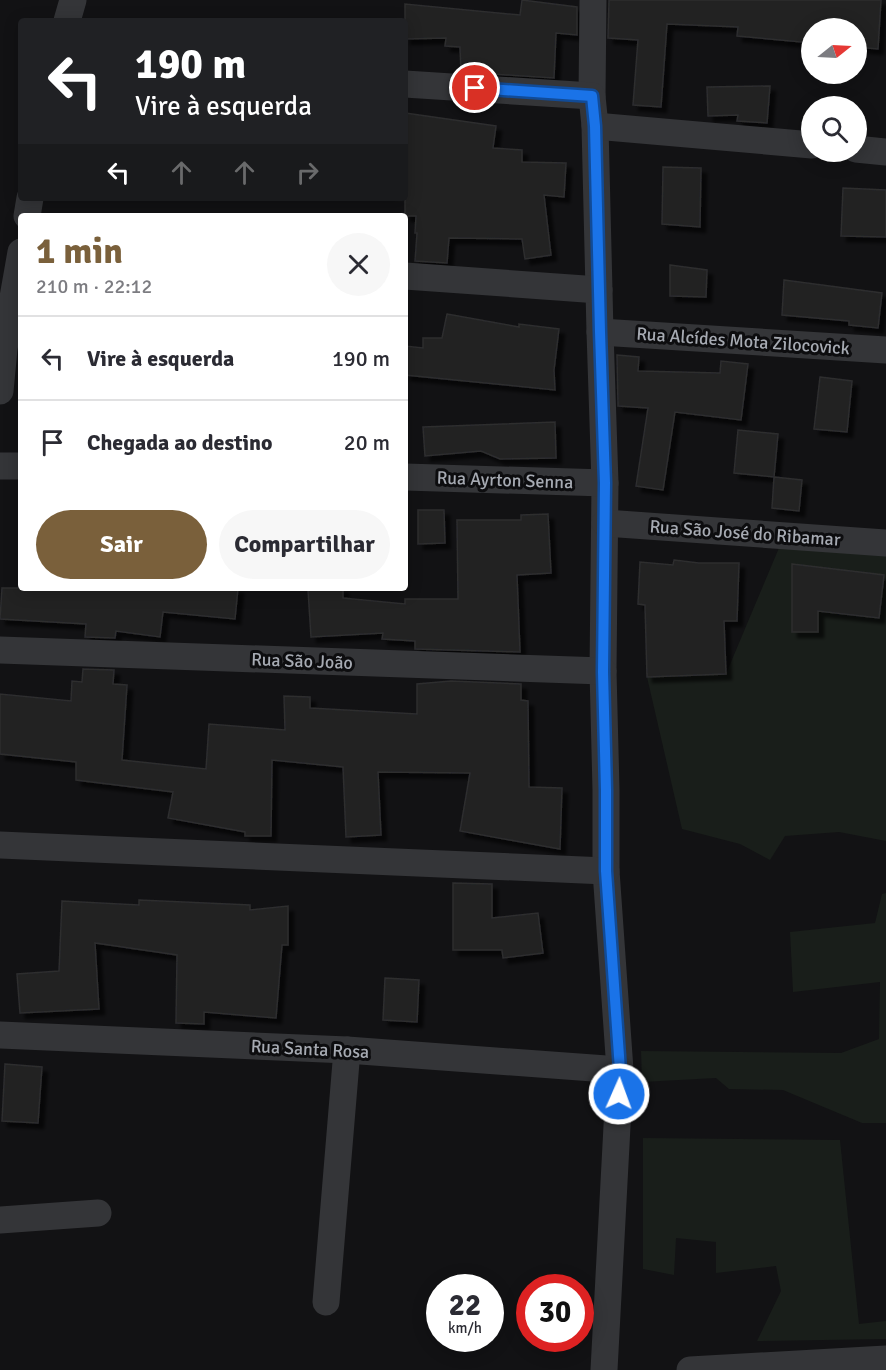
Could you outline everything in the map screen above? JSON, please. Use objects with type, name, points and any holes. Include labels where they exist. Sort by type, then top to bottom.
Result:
[{"type":"street","points":[[68,18],[73,0]]},
{"type":"street","points":[[593,0],[592,96],[595,126],[605,483],[603,672],[606,871],[620,1070],[604,1370]]},
{"type":"street","points":[[408,84],[592,96]]},
{"type":"street","points":[[595,126],[801,144]]},
{"type":"street","points":[[867,150],[886,152]]},
{"type":"street","points":[[0,390],[4,349],[18,269]]},
{"type":"street","points":[[408,276],[599,290]]},
{"type":"street","name":"Rua Alcídes Mota Zilocovick","points":[[600,332],[886,350]]},
{"type":"street","points":[[0,466],[18,466]]},
{"type":"street","name":"Rua Ayrton Senna","points":[[408,477],[605,483]]},
{"type":"street","name":"Rua São José do Ribamar","points":[[605,523],[886,543]]},
{"type":"street","name":"Rua São João","points":[[0,650],[603,672]]},
{"type":"street","points":[[0,845],[606,871]]},
{"type":"street","name":"Rua Santa Rosa","points":[[0,1035],[347,1050],[620,1070]]},
{"type":"street","points":[[326,1302],[347,1050]]},
{"type":"street","points":[[0,1220],[98,1213]]},
{"type":"street","points":[[690,1370],[886,1359]]},
{"type":"shaded area","points":[[784,536],[886,546],[886,841],[839,832],[785,836],[770,860],[740,844],[682,829],[647,677],[726,674]]},
{"type":"shaded area","points":[[886,893],[886,1123],[862,1123],[783,1090],[729,1089],[716,1078],[642,1082],[641,1051],[841,1053],[879,1039],[880,982],[793,992],[790,932],[875,923],[882,894]]},
{"type":"shaded area","points":[[643,1138],[840,1140],[859,1324],[886,1321],[886,1339],[757,1341],[781,1291],[776,1266],[716,1273],[716,1242],[676,1238],[674,1275],[643,1269]]},
{"type":"building","points":[[522,0],[577,7],[577,35],[556,33],[554,78],[461,72],[460,47],[445,46],[446,38],[408,39],[405,4],[520,15]]},
{"type":"building","points":[[609,0],[881,0],[878,49],[867,48],[867,18],[801,18],[801,42],[737,36],[738,27],[667,24],[661,107],[633,105],[638,40],[608,38]]},
{"type":"building","points":[[770,86],[767,123],[737,121],[738,115],[708,116],[707,87]]},
{"type":"building","points":[[408,113],[496,126],[493,148],[522,150],[522,162],[566,163],[564,197],[544,195],[551,255],[525,259],[522,239],[449,238],[447,263],[415,261],[416,216],[408,216],[408,213],[405,213],[405,201],[408,201]]},
{"type":"building","points":[[663,167],[701,168],[700,227],[662,224]]},
{"type":"building","points":[[843,188],[886,190],[886,237],[841,236]]},
{"type":"building","points":[[670,265],[707,270],[706,297],[670,296]]},
{"type":"building","points":[[784,280],[882,293],[878,328],[849,325],[849,321],[782,315]]},
{"type":"building","points":[[447,314],[519,327],[519,324],[559,329],[554,370],[555,390],[408,375],[408,346],[423,348],[423,338],[442,338]]},
{"type":"building","points":[[617,355],[639,357],[638,371],[720,373],[721,361],[748,364],[741,420],[675,412],[663,490],[636,486],[648,408],[618,406]]},
{"type":"building","points":[[820,377],[852,381],[847,432],[814,429]]},
{"type":"building","points":[[555,422],[556,458],[500,459],[481,451],[425,456],[423,427]]},
{"type":"building","points":[[738,430],[778,434],[774,477],[734,473]]},
{"type":"building","points":[[774,477],[802,480],[799,511],[772,508]]},
{"type":"building","points":[[418,510],[444,510],[445,543],[418,544]]},
{"type":"building","points":[[548,514],[551,573],[517,575],[520,652],[415,649],[415,641],[382,639],[383,633],[311,637],[308,591],[343,591],[343,598],[405,604],[405,599],[458,599],[457,520],[521,520],[521,515]]},
{"type":"building","points":[[674,560],[699,563],[739,563],[737,621],[724,621],[726,674],[647,677],[645,605],[638,604],[640,562],[673,565]]},
{"type":"building","points":[[792,564],[884,575],[879,618],[818,611],[818,632],[792,632]]},
{"type":"building","points":[[2,588],[18,588],[18,591],[238,591],[235,619],[163,612],[160,637],[116,631],[115,638],[85,637],[86,624],[0,619]]},
{"type":"building","points":[[83,669],[114,670],[113,684],[127,685],[122,760],[206,769],[209,724],[285,730],[284,696],[310,697],[310,708],[417,714],[417,684],[451,681],[521,684],[521,700],[528,701],[529,787],[562,788],[560,849],[460,831],[470,773],[378,772],[381,835],[346,837],[343,767],[272,760],[271,836],[245,836],[245,832],[168,818],[173,792],[76,780],[76,762],[0,754],[0,694],[71,701],[72,681],[82,682]]},
{"type":"building","points":[[453,883],[492,884],[492,918],[538,913],[543,953],[503,958],[502,950],[453,950]]},
{"type":"building","points":[[139,900],[250,905],[250,910],[288,906],[288,945],[282,945],[276,1018],[204,1012],[204,1024],[176,1023],[177,955],[95,943],[99,1009],[20,1013],[17,974],[59,971],[62,901],[139,905]]},
{"type":"building","points":[[385,978],[419,980],[417,1022],[383,1020]]},
{"type":"building","points":[[5,1064],[42,1067],[38,1123],[2,1121]]},
{"type":"route","points":[[475,88],[592,96],[595,126],[605,483],[603,672],[606,871],[620,1070],[619,1094]]}]
